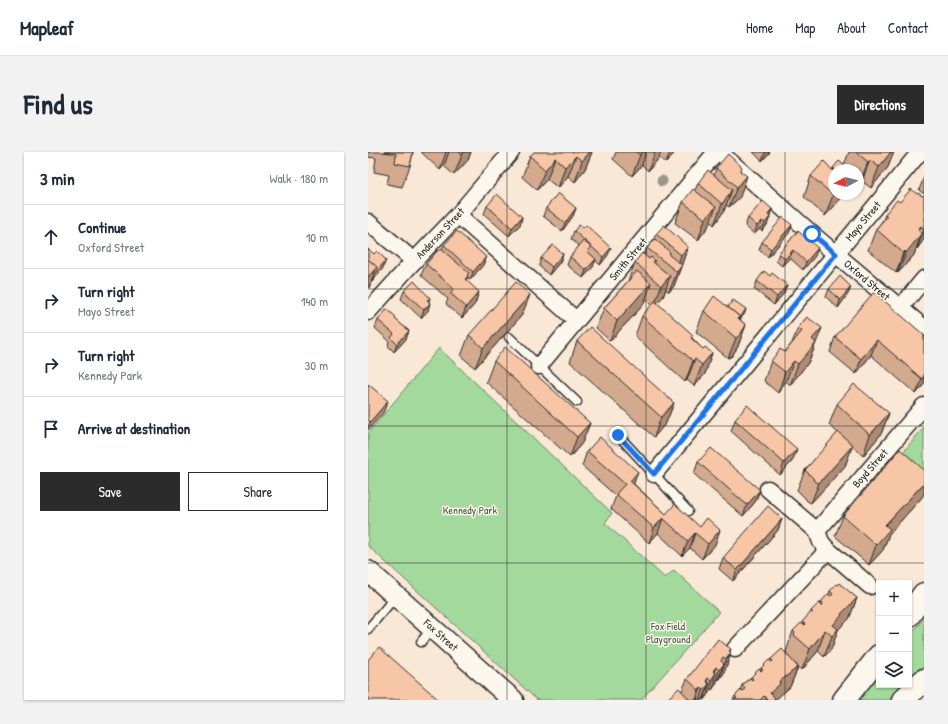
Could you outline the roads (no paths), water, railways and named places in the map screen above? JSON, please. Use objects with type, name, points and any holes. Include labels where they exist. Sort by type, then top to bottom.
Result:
[{"type":"main road","points":[[912,611],[924,594]]},
{"type":"main road","points":[[844,700],[876,660]]},
{"type":"main road","points":[[902,700],[924,680]]},
{"type":"street","name":"Smith Street","points":[[540,366],[576,320],[636,250],[716,152]]},
{"type":"street","name":"Oxford Street","points":[[720,152],[836,254],[924,328]]},
{"type":"street","name":"Mayo Street","points":[[654,474],[920,152]]},
{"type":"street","name":"Anderson Street","points":[[368,312],[414,261],[458,216],[505,154]]},
{"type":"street","points":[[458,216],[576,320]]},
{"type":"street","points":[[368,222],[414,261]]},
{"type":"street","points":[[900,308],[924,279]]},
{"type":"street","name":"Boyd Street","points":[[817,531],[924,406]]},
{"type":"street","points":[[768,489],[817,531],[820,542],[870,586]]},
{"type":"street","points":[[735,649],[828,550]]},
{"type":"street","name":"Fox Street","points":[[368,571],[397,596],[427,635],[513,700]]},
{"type":"lane","points":[[508,337],[577,402]]},
{"type":"lane","points":[[618,435],[688,511]]},
{"type":"lane","points":[[368,629],[397,596]]},
{"type":"park label","name":"Kennedy Park","points":[[470,510]]},
{"type":"park label","name":"Fox Field Playground","points":[[668,632]]}]
